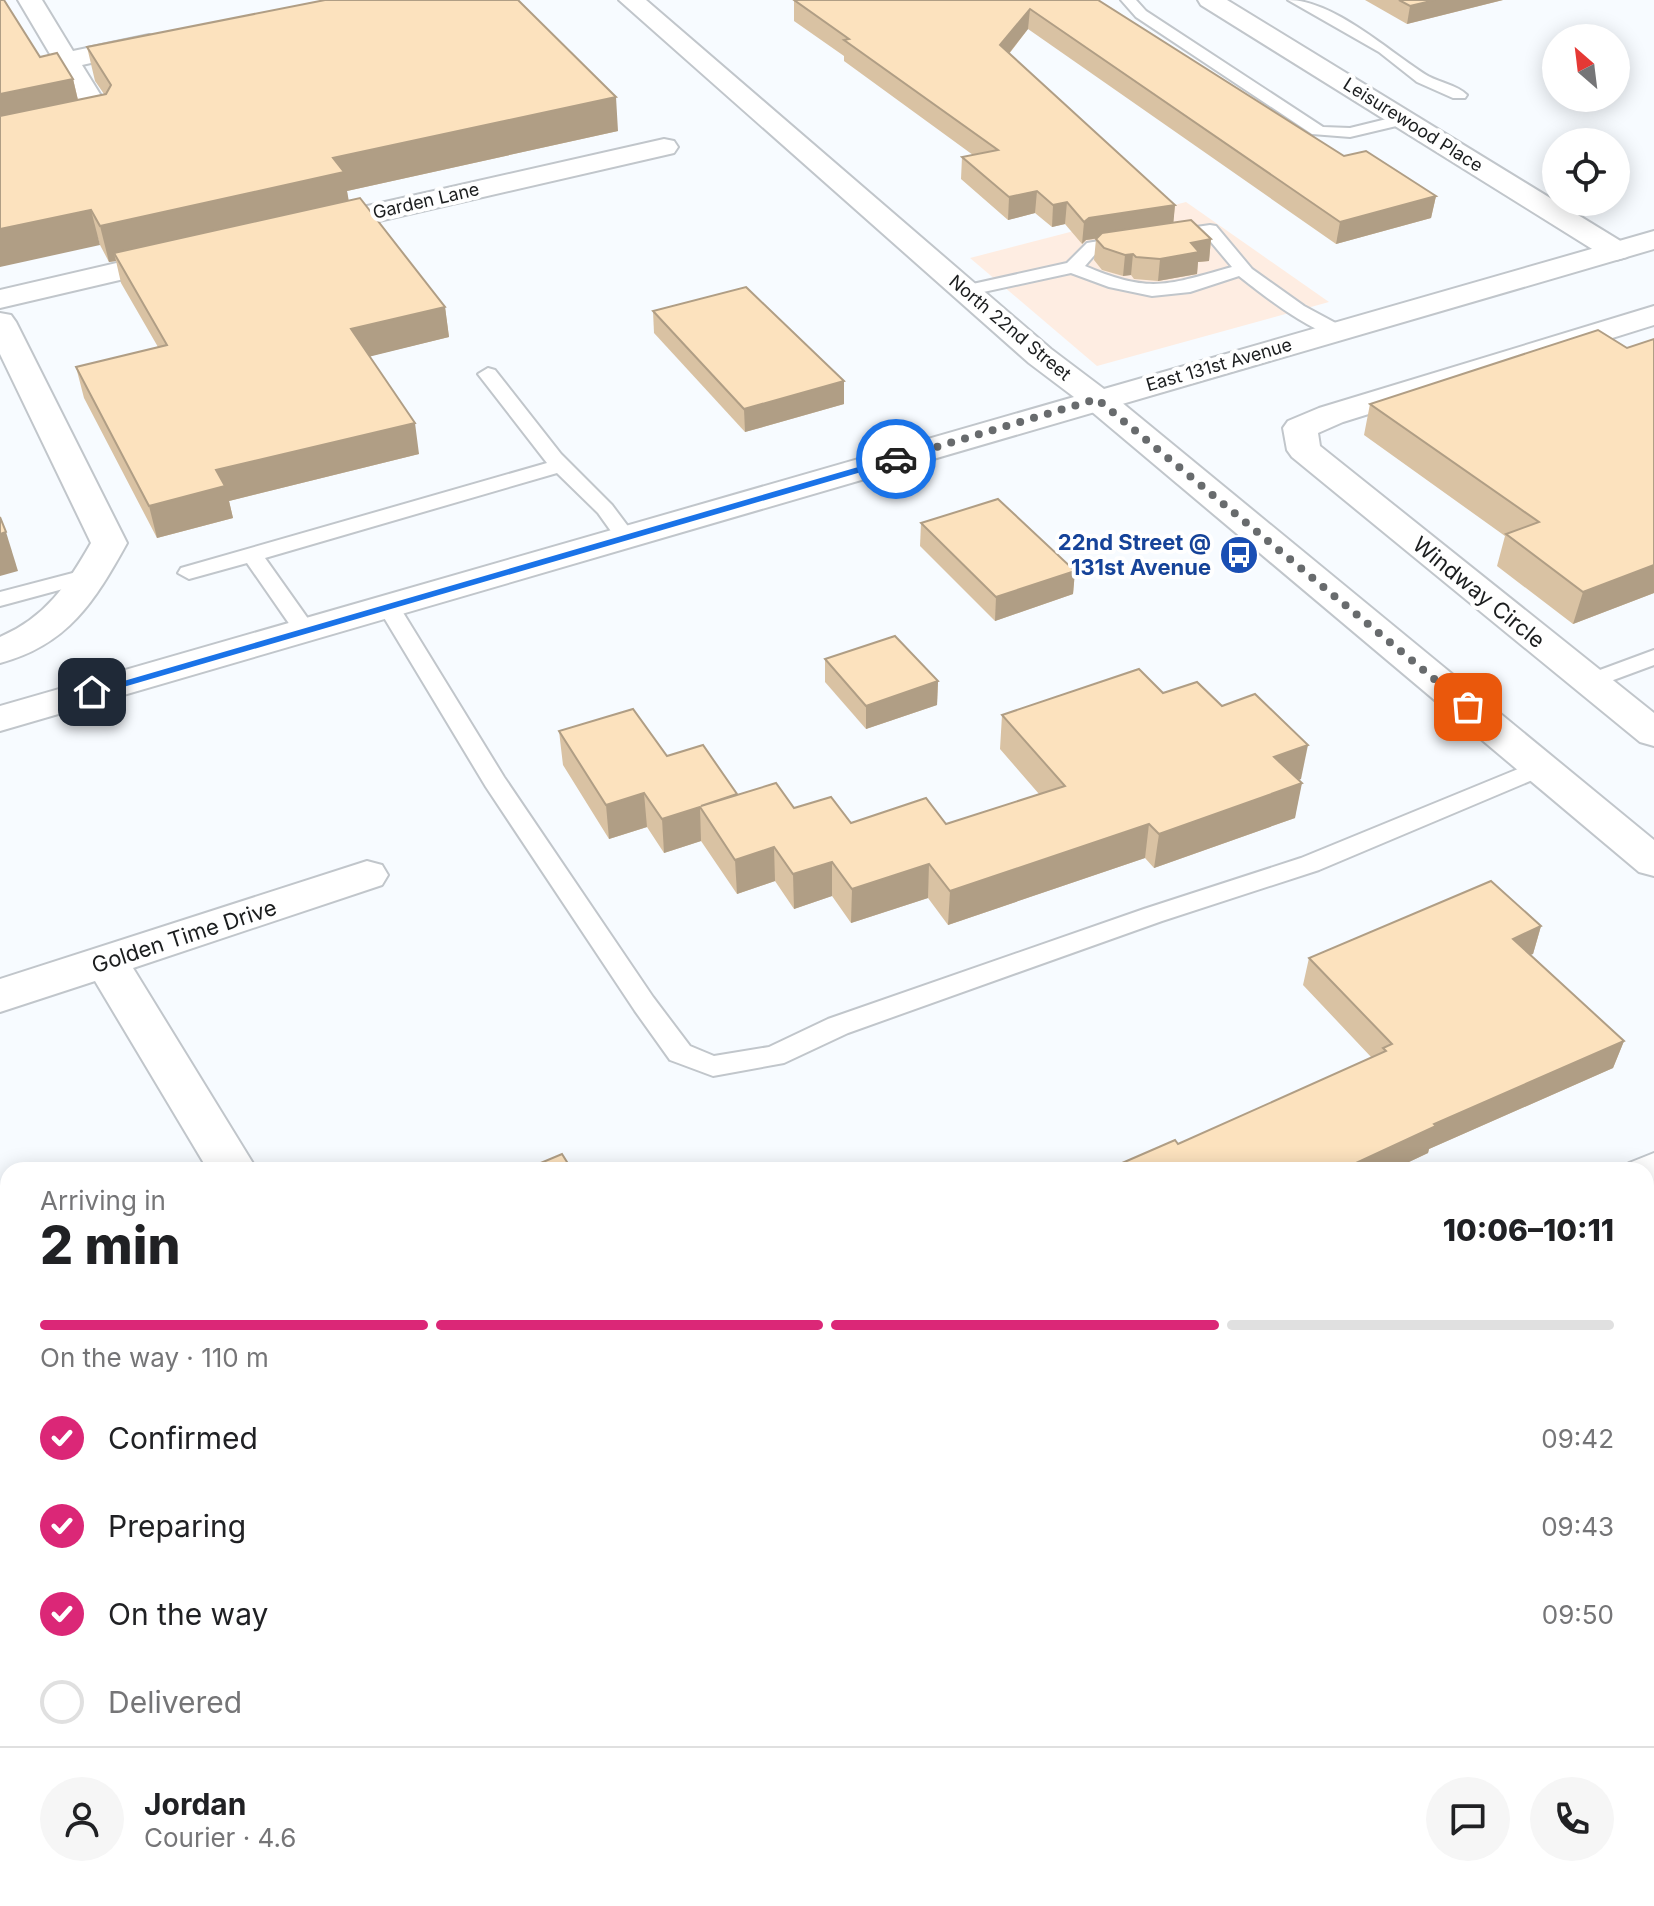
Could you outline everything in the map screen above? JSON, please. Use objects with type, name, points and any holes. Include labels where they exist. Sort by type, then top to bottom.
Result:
[{"type":"street","points":[[0,141],[102,120],[30,0]]},
{"type":"street","name":"North 22nd Street","points":[[631,0],[1040,356],[1097,399],[1654,862]]},
{"type":"street","name":"Leisurewood Place","points":[[1210,0],[1616,251]]},
{"type":"street","points":[[66,60],[175,38]]},
{"type":"street","name":"Garden Lane","points":[[294,232],[664,147]]},
{"type":"street","name":"East 131st Avenue","points":[[0,719],[1654,240]]},
{"type":"street","points":[[0,299],[201,253]]},
{"type":"street","name":"Windway Circle","points":[[1654,315],[1331,415],[1300,428],[1304,450],[1654,733]]},
{"type":"street","points":[[0,322],[109,543],[77,602],[38,636],[0,651]]},
{"type":"street","name":"Golden Time Drive","points":[[0,996],[367,875]]},
{"type":"street","points":[[106,962],[228,1162]]},
{"type":"lane","points":[[1128,0],[1141,14],[1318,131],[1331,135],[1403,120]]},
{"type":"lane","points":[[1295,0],[1384,49],[1423,79],[1459,95]]},
{"type":"lane","points":[[965,291],[1073,267],[1093,247],[1210,230],[1240,273],[1336,331]]},
{"type":"lane","points":[[1073,267],[1106,283],[1145,292],[1205,283],[1240,273]]},
{"type":"lane","points":[[1193,270],[1240,273]]},
{"type":"lane","points":[[1106,283],[1134,279]]},
{"type":"lane","points":[[488,374],[561,465],[605,509],[625,537]]},
{"type":"lane","points":[[189,573],[561,465]]},
{"type":"lane","points":[[252,554],[305,630]]},
{"type":"lane","points":[[0,599],[92,574]]},
{"type":"lane","points":[[388,606],[494,781],[644,1004],[680,1053],[713,1066],[774,1056],[838,1026],[1153,915],[1310,864],[1541,768]]},
{"type":"lane","points":[[1589,682],[1654,657]]},
{"type":"shaded area","points":[[1186,202],[1329,302],[1097,366],[970,258]]},
{"type":"building","points":[[0,0],[4,0],[40,57],[57,53],[73,79],[0,94]]},
{"type":"building","points":[[325,0],[518,0],[616,97],[333,158],[344,172],[100,226],[91,210],[0,229],[0,116],[106,94],[111,85],[87,47]]},
{"type":"building","points":[[794,0],[1098,0],[1344,156],[1366,151],[1436,196],[1340,222],[1030,9],[1000,45],[1175,205],[1089,218],[1084,222],[1067,202],[1053,205],[1037,191],[1009,197],[962,157],[998,150],[844,40],[849,39]]},
{"type":"building","points":[[1399,0],[1435,0],[1410,6]]},
{"type":"building","points":[[360,198],[445,307],[351,329],[415,423],[216,470],[225,486],[149,506],[76,367],[167,345],[114,253]]},
{"type":"building","points":[[1191,220],[1211,239],[1191,243],[1199,252],[1160,259],[1136,257],[1104,248],[1096,239],[1102,233]]},
{"type":"building","points":[[746,287],[844,381],[744,409],[653,311]]},
{"type":"building","points":[[1598,330],[1627,348],[1654,339],[1654,565],[1583,592],[1506,534],[1539,522],[1370,404]]},
{"type":"building","points":[[998,499],[1075,571],[996,597],[921,523]]},
{"type":"building","points":[[0,517],[6,532],[0,534]]},
{"type":"building","points":[[895,636],[938,681],[866,706],[825,659]]},
{"type":"building","points":[[1139,669],[1163,693],[1197,682],[1222,706],[1255,694],[1308,745],[1274,757],[1302,783],[1159,834],[1149,824],[950,891],[929,864],[852,889],[832,862],[793,874],[774,847],[735,860],[700,807],[662,819],[644,793],[606,805],[559,731],[633,709],[667,756],[703,745],[737,794],[701,806],[776,783],[794,808],[831,797],[851,823],[926,798],[946,824],[1065,786],[1002,715]]},
{"type":"building","points":[[1491,881],[1541,926],[1513,939],[1624,1041],[1434,1124],[1436,1126],[1358,1162],[1124,1162],[1175,1140],[1178,1144],[1386,1051],[1383,1048],[1392,1044],[1309,958]]},
{"type":"building","points":[[562,1154],[567,1162],[543,1162]]},
{"type":"way so far","points":[[896,459],[1097,399],[1468,707]]},
{"type":"place","name":"22nd Street @ 131st Avenue","points":[[1239,555]]},
{"type":"route","points":[[92,692],[896,459]]}]
